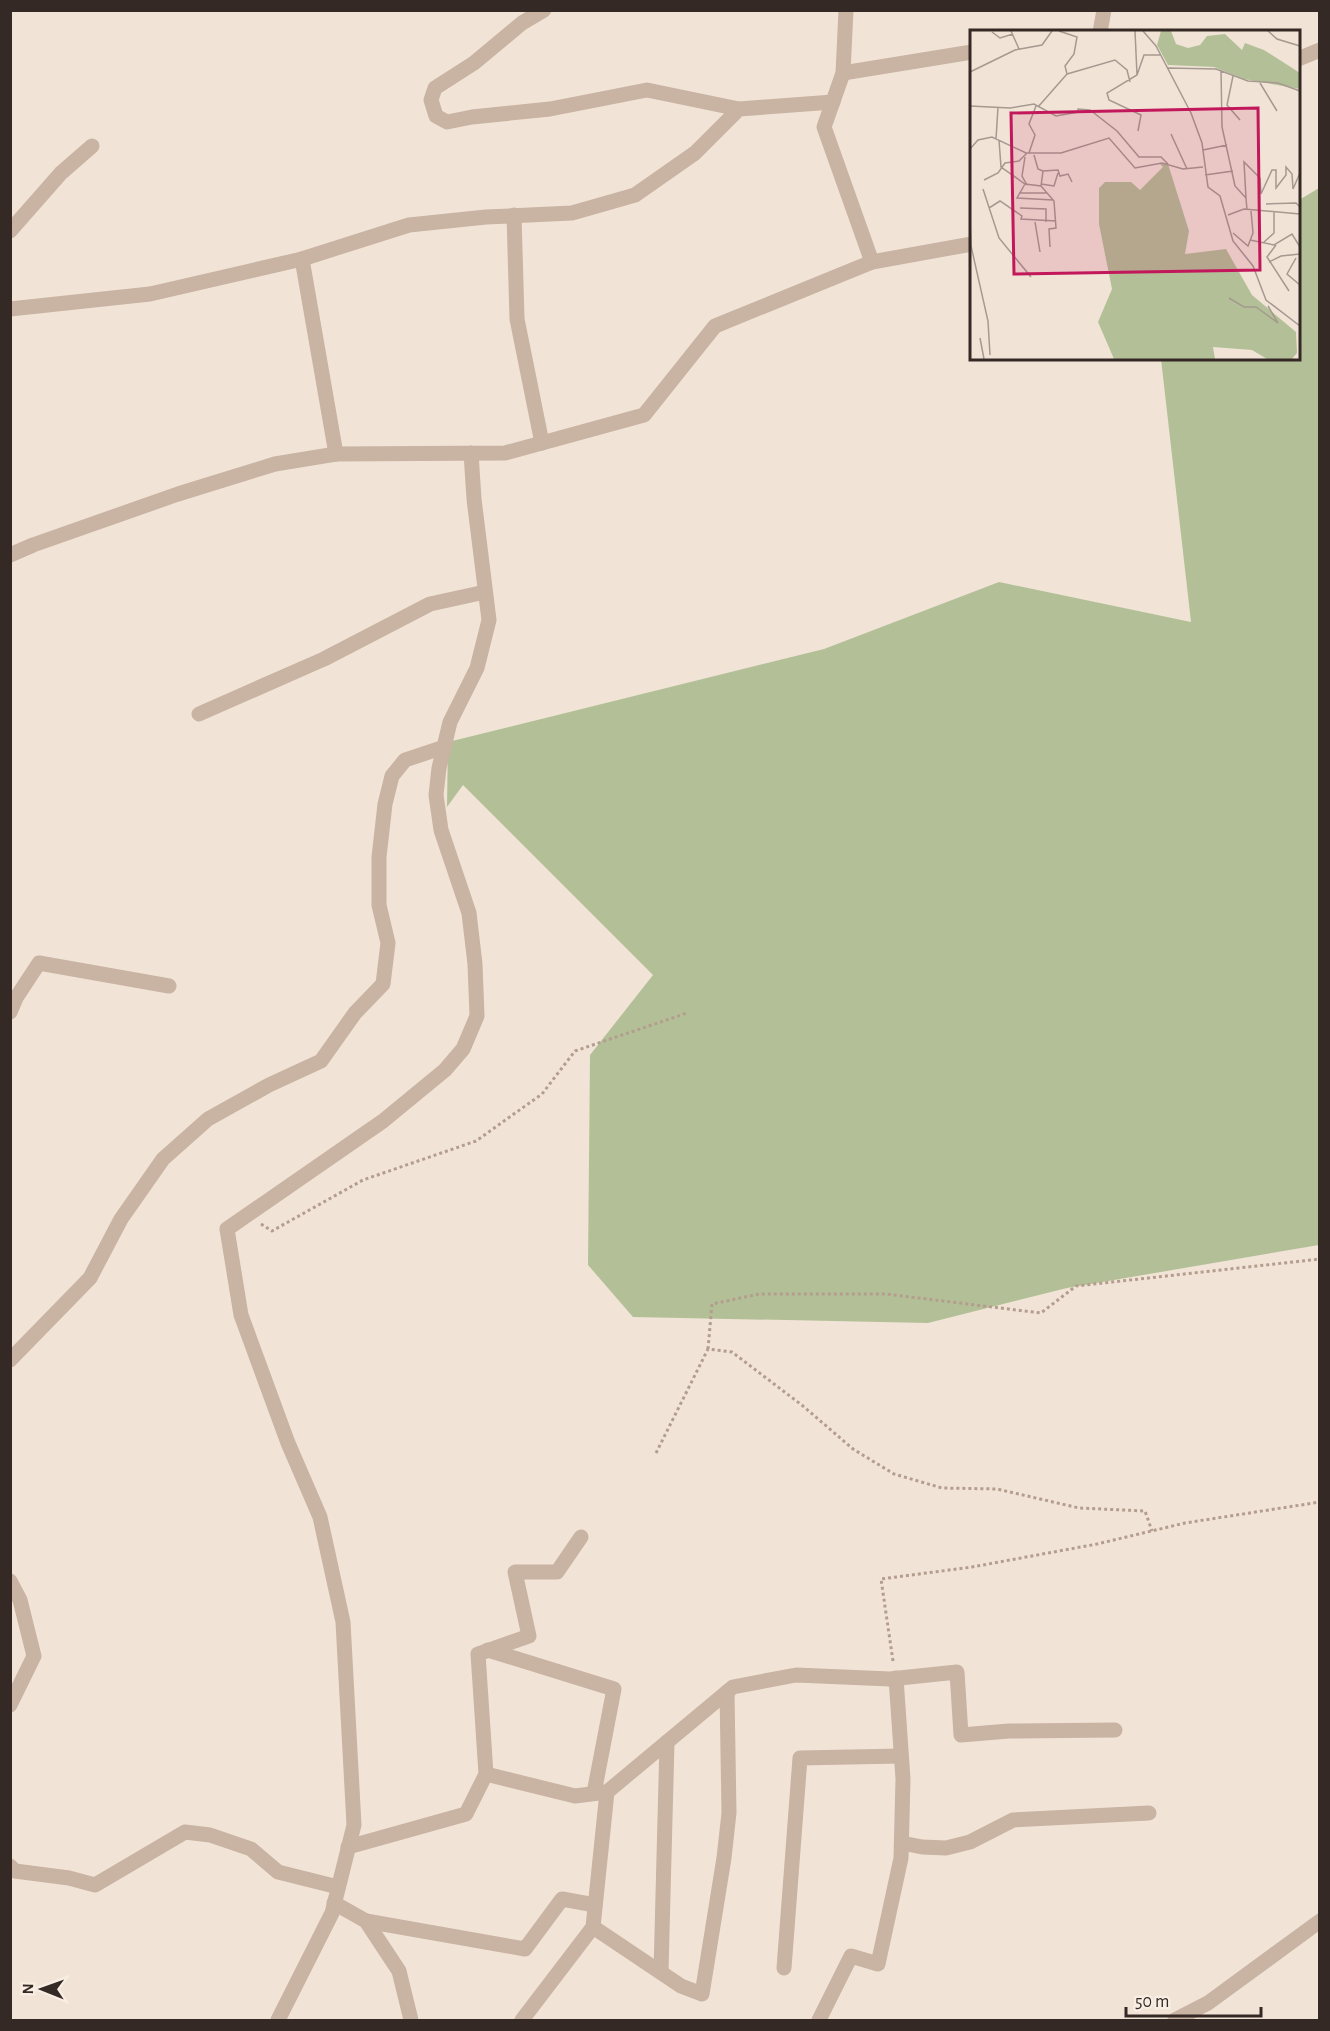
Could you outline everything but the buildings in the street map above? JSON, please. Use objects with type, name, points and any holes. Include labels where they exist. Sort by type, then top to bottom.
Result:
[{"type":"street","points":[[544,10],[522,23],[474,63],[435,88],[431,100],[436,116],[447,122],[472,117],[550,109],[647,90],[739,109],[833,102]]},
{"type":"street","points":[[846,10],[843,73],[824,127],[872,262]]},
{"type":"street","points":[[1100,30],[1104,10]]},
{"type":"street","points":[[1300,59],[1320,50]]},
{"type":"street","points":[[843,73],[970,52]]},
{"type":"street","points":[[10,309],[150,294],[302,260],[409,225],[514,215],[572,213],[635,195],[695,153],[739,109]]},
{"type":"street","points":[[10,231],[61,173],[92,146]]},
{"type":"street","points":[[514,215],[517,319],[542,443]]},
{"type":"street","points":[[10,555],[178,494],[275,464],[336,454],[505,453],[644,415],[715,326],[872,262],[970,244]]},
{"type":"street","points":[[302,260],[336,454]]},
{"type":"street","points":[[278,2020],[332,1912],[354,1826],[343,1622],[320,1517],[288,1443],[241,1315],[227,1229],[383,1121],[445,1070],[463,1048],[477,1016],[475,964],[469,913],[441,830],[436,795],[450,722],[477,668],[489,620],[474,499],[471,453]]},
{"type":"street","points":[[199,714],[324,659],[430,604],[485,592]]},
{"type":"street","points":[[10,1360],[90,1278],[122,1219],[163,1159],[207,1119],[269,1085],[321,1061],[355,1013],[383,984],[388,943],[379,905],[379,857],[385,804],[392,776],[405,760],[444,747]]},
{"type":"street","points":[[10,1012],[16,998],[39,963],[169,987]]},
{"type":"street","points":[[348,1847],[466,1814],[486,1774],[478,1654],[530,1636],[515,1572],[557,1572],[581,1537]]},
{"type":"street","points":[[10,1581],[20,1600],[34,1656],[10,1704]]},
{"type":"street","points":[[488,1650],[614,1689],[601,1792],[593,1927],[522,2020]]},
{"type":"street","points":[[486,1774],[575,1796],[601,1792],[667,1742],[733,1687],[796,1675],[896,1678],[957,1672],[961,1735],[1009,1731],[1115,1730]]},
{"type":"street","points":[[819,2020],[851,1956],[878,1964],[901,1858],[902,1843],[903,1779],[896,1678]]},
{"type":"street","points":[[593,1927],[681,1986],[702,1994],[729,1813],[727,1692]]},
{"type":"street","points":[[661,1972],[667,1742]]},
{"type":"street","points":[[784,1968],[800,1758],[901,1756]]},
{"type":"street","points":[[902,1843],[946,1848],[970,1842],[1012,1820],[1149,1814]]},
{"type":"street","points":[[10,1866],[15,1871],[69,1878],[95,1885],[185,1832],[210,1835],[251,1848],[278,1872],[338,1887]]},
{"type":"street","points":[[334,1903],[366,1921],[525,1949],[562,1899],[595,1905]]},
{"type":"street","points":[[366,1921],[399,1971],[411,2020]]},
{"type":"street","points":[[1175,2020],[1208,2003],[1320,1921]]},
{"type":"path","points":[[247,1216],[272,1231],[363,1180],[476,1142],[542,1094],[576,1051],[687,1013]]},
{"type":"path","points":[[656,1453],[708,1349],[712,1304],[759,1294],[886,1294],[1041,1313],[1076,1286],[1320,1259]]},
{"type":"path","points":[[708,1349],[732,1352],[803,1406],[853,1449],[894,1474],[942,1488],[997,1489],[1079,1508],[1145,1511],[1152,1531]]},
{"type":"path","points":[[896,1678],[881,1579],[972,1567],[1098,1544],[1185,1523],[1320,1502]]},
{"type":"green space","points":[[1319,188],[1319,1245],[1067,1288],[928,1323],[633,1317],[588,1265],[590,1055],[653,975],[463,785],[447,807],[448,742],[824,649],[999,582],[1191,622],[1161,360],[1300,360],[1300,199]]}]
